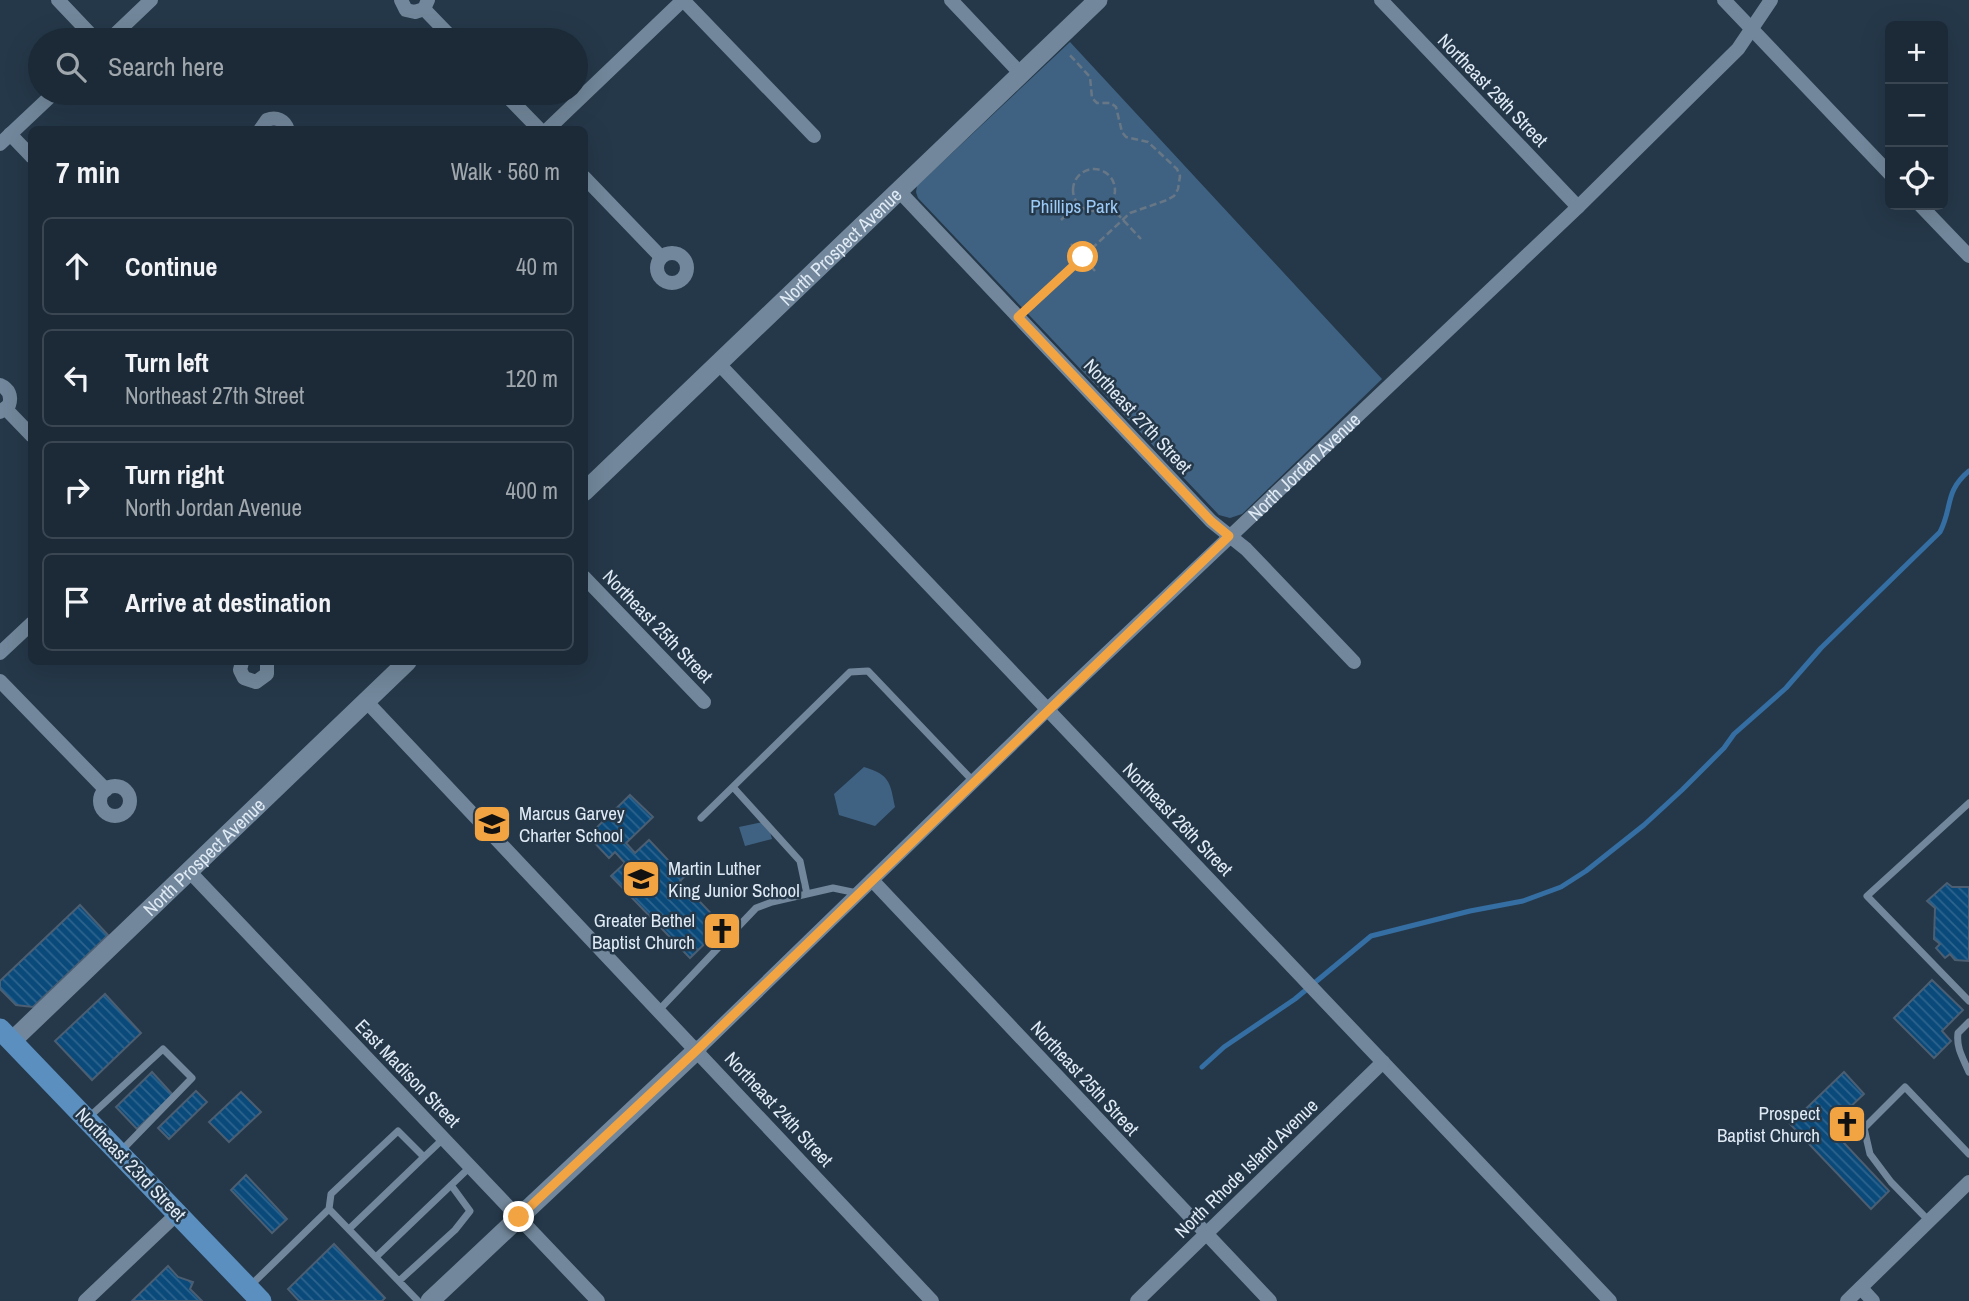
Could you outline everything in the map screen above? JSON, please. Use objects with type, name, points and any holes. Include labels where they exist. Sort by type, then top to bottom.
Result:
[{"type":"main road","name":"Northeast 23rd Street","points":[[4,1041],[87,1118],[252,1295]]},
{"type":"street","points":[[58,0],[85,28]]},
{"type":"street","points":[[122,28],[151,0]]},
{"type":"street","points":[[401,0],[410,12],[426,4],[445,28]]},
{"type":"street","points":[[588,91],[683,0],[814,136]]},
{"type":"street","points":[[951,0],[1021,74]]},
{"type":"street","name":"North Prospect Avenue","points":[[588,488],[1098,0]]},
{"type":"street","name":"Northeast 29th Street","points":[[1381,0],[1578,207]]},
{"type":"street","points":[[1724,0],[1885,169]]},
{"type":"street","name":"North Jordan Avenue","points":[[430,1301],[697,1050],[1229,536],[1578,207],[1738,49],[1771,0]]},
{"type":"street","points":[[28,154],[5,139],[41,105]]},
{"type":"street","points":[[516,105],[536,126]]},
{"type":"street","points":[[551,126],[573,105]]},
{"type":"street","points":[[263,126],[267,120],[276,118],[286,126]]},
{"type":"street","points":[[588,181],[661,257]]},
{"type":"street","name":"Northeast 27th Street","points":[[899,191],[1211,521],[1245,549],[1354,662]]},
{"type":"street","points":[[1925,210],[1969,256]]},
{"type":"street","name":"Northeast 26th Street","points":[[719,364],[1610,1301]]},
{"type":"street","points":[[0,385],[6,388],[10,396],[3,411],[28,433]]},
{"type":"street","name":"Northeast 25th Street","points":[[588,581],[704,702]]},
{"type":"street","points":[[0,653],[28,627]]},
{"type":"street","points":[[241,665],[240,670],[244,678],[256,682],[267,674],[267,665]]},
{"type":"street","name":"North Prospect Avenue","points":[[4,1041],[189,871],[404,665]]},
{"type":"street","points":[[0,681],[106,790]]},
{"type":"street","name":"Northeast 24th Street","points":[[366,701],[932,1301]]},
{"type":"street","name":"East Madison Street","points":[[189,871],[598,1301]]},
{"type":"street","name":"Northeast 25th Street","points":[[872,880],[1270,1301]]},
{"type":"street","name":"North Rhode Island Avenue","points":[[1137,1301],[1382,1062]]},
{"type":"street","points":[[1847,1301],[1969,1182]]},
{"type":"street","points":[[85,1301],[178,1213]]},
{"type":"street","points":[[1861,1288],[1873,1301]]},
{"type":"lane","points":[[701,818],[850,672],[868,671],[974,781]]},
{"type":"lane","points":[[733,787],[800,861],[807,894]]},
{"type":"lane","points":[[1969,803],[1867,896],[1969,1001]]},
{"type":"lane","points":[[659,1010],[756,908],[833,888],[859,893]]},
{"type":"lane","points":[[1969,1022],[1958,1033],[1957,1039],[1969,1072]]},
{"type":"lane","points":[[87,1118],[163,1049],[192,1078],[120,1152]]},
{"type":"lane","points":[[1929,1221],[1891,1182],[1870,1154],[1864,1128],[1905,1087],[1969,1154]]},
{"type":"lane","points":[[252,1295],[330,1209],[331,1195],[398,1130],[424,1157]]},
{"type":"lane","points":[[349,1229],[444,1139]]},
{"type":"lane","points":[[376,1257],[470,1166]]},
{"type":"lane","points":[[399,1281],[455,1230],[470,1211],[451,1185]]},
{"type":"lane","points":[[330,1209],[418,1301]]},
{"type":"path","points":[[1018,317],[1123,220],[1136,210],[1174,196],[1180,176],[1177,169],[1149,142],[1126,137],[1122,132],[1116,107],[1111,103],[1097,103],[1092,98],[1090,77],[1056,40]]},
{"type":"path","points":[[1097,169],[1104,171],[1114,181],[1115,194],[1109,205],[1096,211],[1079,203],[1074,196],[1075,182],[1084,172],[1097,169]]},
{"type":"path","points":[[1062,220],[1079,203]]},
{"type":"path","points":[[1109,205],[1141,239]]},
{"type":"path","points":[[1071,244],[1095,271]]},
{"type":"green space","name":"Phillips Park","points":[[1070,42],[1382,379],[1242,514],[1230,518],[1219,515],[918,198],[917,186]]},
{"type":"green space","points":[[864,767],[884,777],[892,791],[895,807],[875,826],[839,815],[834,794]]},
{"type":"green space","points":[[767,821],[772,839],[745,846],[739,827]]},
{"type":"building","points":[[630,795],[653,817],[626,843],[635,853],[649,840],[684,877],[680,881],[723,926],[690,958],[611,876],[625,863],[615,852],[609,858],[588,836]]},
{"type":"building","points":[[1947,883],[1952,887],[1969,887],[1969,961],[1955,960],[1950,954],[1945,958],[1936,948],[1940,944],[1934,939],[1935,908],[1927,901]]},
{"type":"building","points":[[80,905],[108,935],[33,1007],[16,1005],[0,989],[0,981]]},
{"type":"building","points":[[1932,980],[1963,1010],[1942,1031],[1951,1041],[1934,1058],[1894,1018]]},
{"type":"building","points":[[105,994],[141,1033],[92,1080],[55,1041]]},
{"type":"building","points":[[152,1072],[173,1095],[137,1129],[116,1107]]},
{"type":"building","points":[[1844,1072],[1864,1094],[1829,1127],[1889,1191],[1871,1209],[1790,1124]]},
{"type":"building","points":[[196,1091],[207,1102],[169,1139],[158,1128]]},
{"type":"building","points":[[241,1092],[261,1112],[229,1142],[209,1122]]},
{"type":"building","points":[[246,1175],[287,1219],[272,1233],[231,1190]]},
{"type":"building","points":[[334,1244],[385,1298],[382,1301],[299,1301],[288,1289]]},
{"type":"building","points":[[168,1266],[178,1277],[193,1282],[190,1289],[202,1301],[132,1301]]},
{"type":"waterway","points":[[1202,1067],[1224,1047],[1295,999],[1371,936],[1470,911],[1523,901],[1561,887],[1586,871],[1644,825],[1682,790],[1724,748],[1734,734],[1786,688],[1821,648],[1940,532],[1952,493],[1969,471]]},
{"type":"place","name":"Marcus Garvey Charter School","points":[[492,824]]},
{"type":"place","name":"Martin Luther King Junior School","points":[[641,879]]},
{"type":"place","name":"Greater Bethel Baptist Church","points":[[722,931]]},
{"type":"place","name":"Prospect Baptist Church","points":[[1847,1124]]},
{"type":"route","points":[[519,1217],[697,1050],[1229,536],[1211,521],[1018,317],[1083,257]]}]
